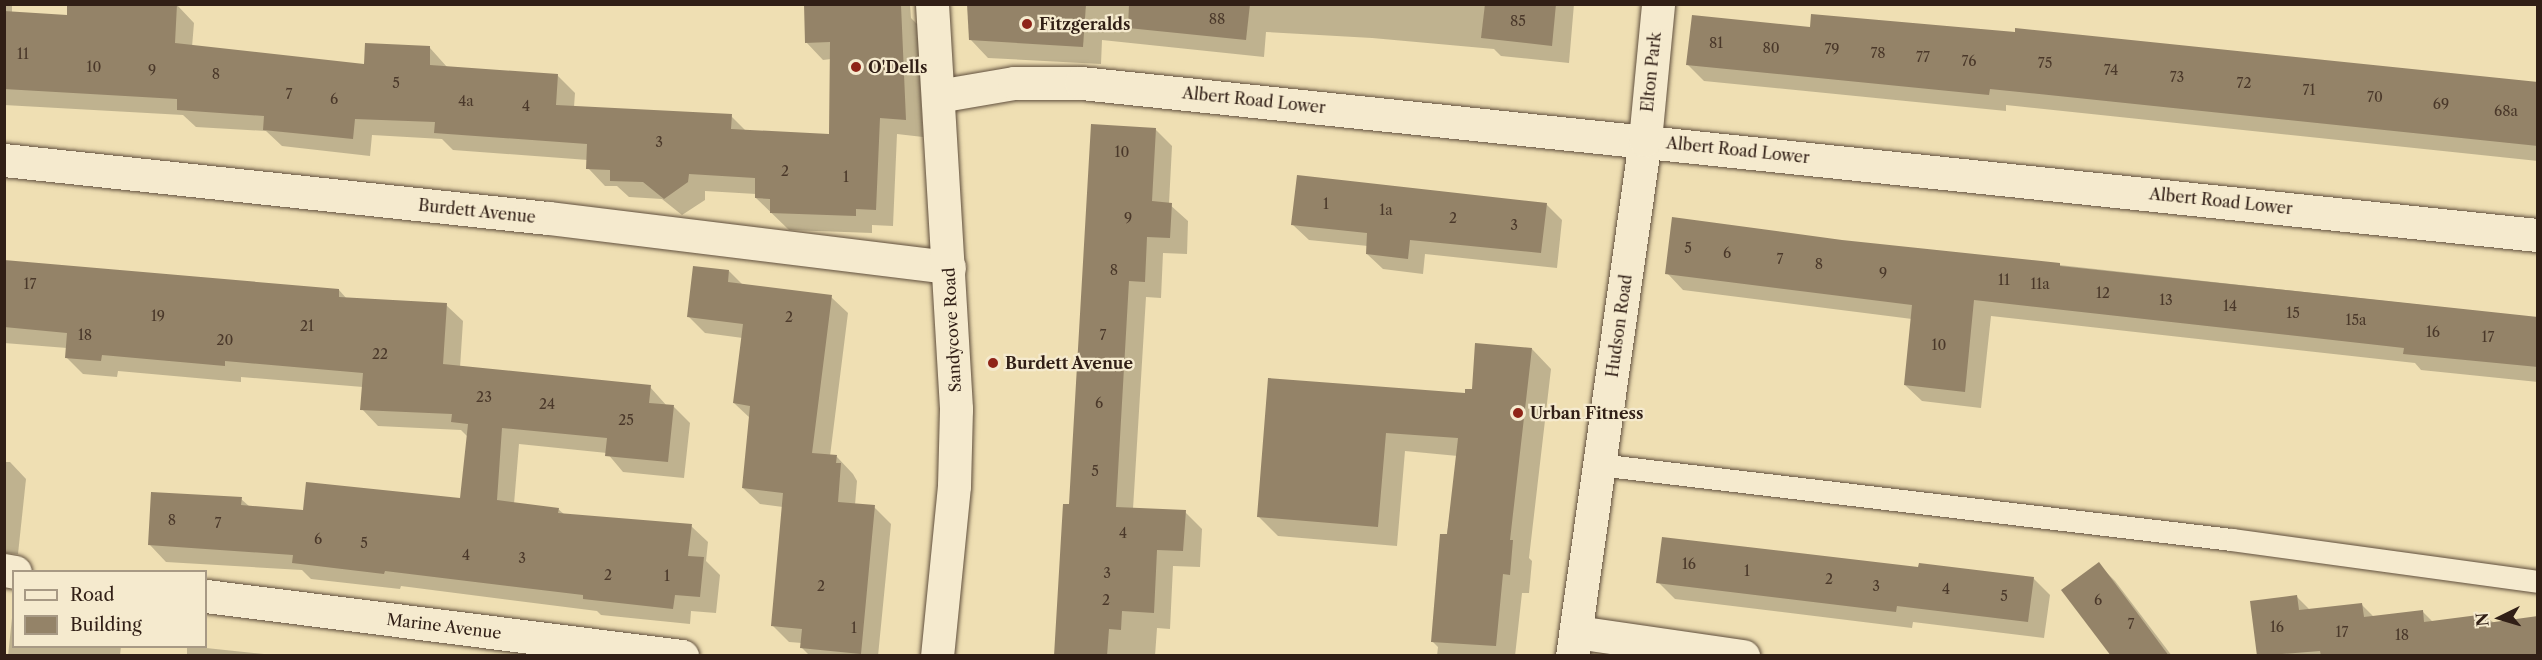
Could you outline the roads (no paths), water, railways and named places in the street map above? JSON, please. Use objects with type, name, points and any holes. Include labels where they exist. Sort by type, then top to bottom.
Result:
[{"type":"street","name":"Sandycove Road","points":[[932,4],[956,409],[954,486],[937,656]]},
{"type":"street","name":"Elton Park","points":[[1644,140],[1658,4]]},
{"type":"street","name":"Albert Road Lower","points":[[938,96],[1014,84],[1081,83],[2538,235]]},
{"type":"street","name":"Hudson Road","points":[[1574,644],[1644,140]]},
{"type":"street","name":"Burdett Avenue","points":[[4,160],[537,217],[949,267]]},
{"type":"street","name":"Marine Avenue","points":[[207,596],[682,656]]},
{"type":"street","points":[[1574,644],[1743,656]]},
{"type":"lane","points":[[1599,465],[2232,540],[2538,582]]},
{"type":"place","name":"Fitzgeralds","points":[[1027,24]]},
{"type":"place","name":"O'Dells","points":[[856,67]]},
{"type":"place","name":"Burdett Avenue","points":[[993,363]]},
{"type":"place","name":"Urban Fitness","points":[[1518,413]]}]
